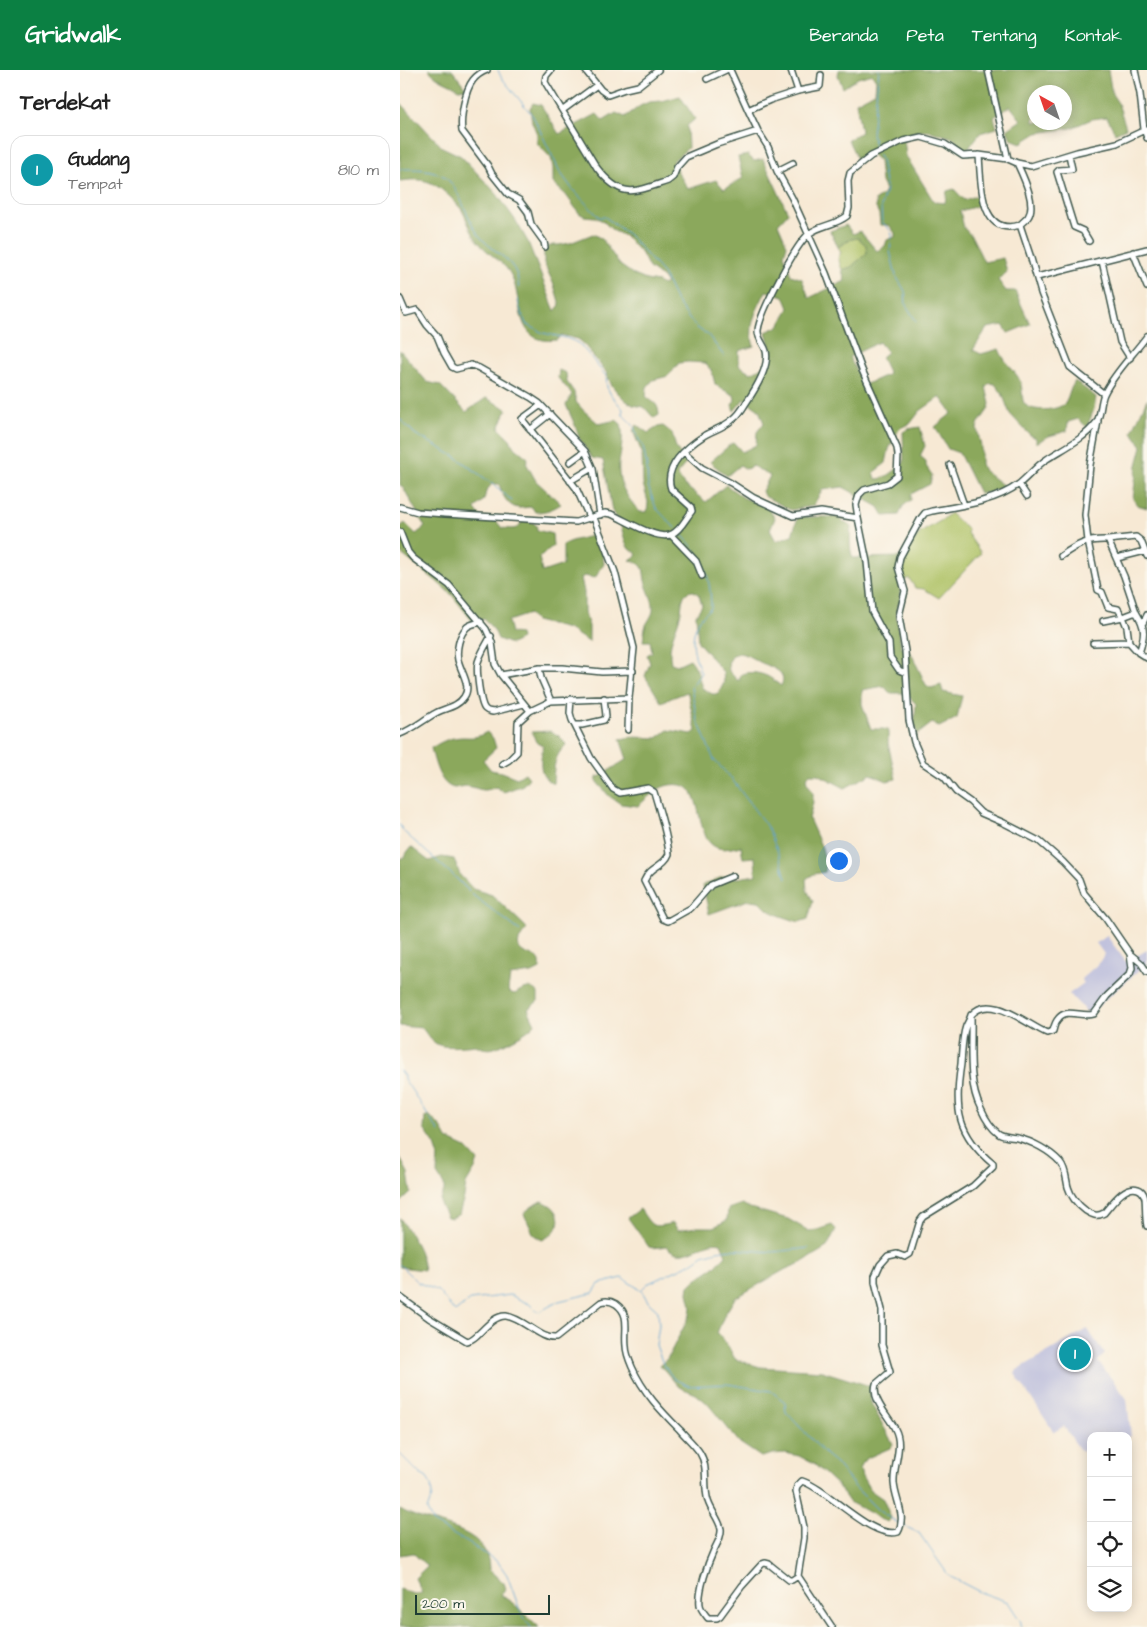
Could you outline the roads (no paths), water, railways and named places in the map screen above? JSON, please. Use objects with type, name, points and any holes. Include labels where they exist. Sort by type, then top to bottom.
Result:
[{"type":"street","points":[[487,70],[472,80],[463,109],[462,132],[508,194],[519,200],[528,212],[531,224],[544,242],[545,247]]},
{"type":"street","points":[[551,70],[546,76],[545,82],[597,168],[606,179],[618,188],[628,192],[668,182],[686,157],[717,144],[758,131]]},
{"type":"street","points":[[585,70],[597,86],[606,94],[638,86],[658,70]]},
{"type":"street","points":[[707,79],[726,70]]},
{"type":"street","points":[[730,70],[826,273],[862,370],[894,439],[898,456],[898,476],[895,480],[888,483],[864,490],[859,495],[856,505],[867,562],[872,612],[889,644],[890,658],[899,670],[906,673]]},
{"type":"street","points":[[791,70],[798,91]]},
{"type":"street","points":[[988,70],[1008,159]]},
{"type":"street","points":[[1135,70],[1147,138]]},
{"type":"street","points":[[748,110],[770,100],[798,91],[819,87],[820,75]]},
{"type":"street","points":[[563,110],[597,86]]},
{"type":"street","points":[[400,507],[418,512],[576,522],[611,514],[660,535],[675,532],[692,511],[692,508],[671,488],[669,475],[673,465],[684,452],[706,435],[733,420],[757,388],[767,359],[766,348],[758,335],[759,326],[799,244],[808,234],[836,223],[847,216],[849,208],[849,175],[852,171],[882,151],[903,141],[921,137],[945,144],[963,156],[979,155],[1008,159],[1017,164],[1031,166],[1117,143],[1146,129]]},
{"type":"street","points":[[979,155],[984,204],[988,214],[996,224],[1004,226],[1020,225],[1029,216],[1031,208],[1026,184],[1017,164]]},
{"type":"street","points":[[1069,155],[1072,170],[1059,170],[1057,172],[1074,227],[1083,231],[1088,241]]},
{"type":"street","points":[[777,171],[793,163]]},
{"type":"street","points":[[1020,225],[1041,293],[1070,367],[1104,394]]},
{"type":"street","points":[[1037,277],[1147,249]]},
{"type":"street","points":[[1133,252],[1147,287]]},
{"type":"street","points":[[1102,260],[1120,342],[1130,358]]},
{"type":"street","points":[[400,300],[406,313],[418,311],[437,336],[452,367],[456,369],[471,365],[479,368],[530,397],[541,405],[585,451],[592,468],[595,517]]},
{"type":"street","points":[[1147,336],[1104,394],[1099,407],[1096,437],[1092,450],[1086,514],[1088,540],[1098,590],[1102,592],[1109,608],[1118,609],[1123,617],[1127,627],[1129,642],[1139,653],[1147,658]]},
{"type":"street","points":[[541,405],[522,418],[595,517],[615,572],[634,648],[628,730]]},
{"type":"street","points":[[530,430],[550,414]]},
{"type":"street","points":[[1098,421],[1087,433],[1041,463],[1019,484],[987,499],[925,513],[911,534],[900,557],[898,567],[905,591],[899,616],[904,640],[909,720],[914,742],[923,763],[944,777],[956,792],[981,813],[1039,841],[1063,862],[1078,879],[1084,893],[1106,919],[1130,954],[1141,963],[1147,972]]},
{"type":"street","points":[[1087,433],[1096,437]]},
{"type":"street","points":[[570,462],[585,451]]},
{"type":"street","points":[[684,452],[702,468],[754,498],[793,516],[821,512],[858,518]]},
{"type":"street","points":[[950,465],[964,505]]},
{"type":"street","points":[[570,481],[592,468]]},
{"type":"street","points":[[1019,484],[1027,496]]},
{"type":"street","points":[[400,532],[408,552],[413,558],[449,585],[481,622],[491,636],[495,664],[500,675],[530,711]]},
{"type":"street","points":[[675,532],[696,561],[702,576]]},
{"type":"street","points":[[1061,556],[1088,540],[1139,538],[1146,554],[1117,558]]},
{"type":"street","points":[[1108,540],[1117,558],[1136,612],[1143,623],[1144,632],[1139,653]]},
{"type":"street","points":[[1103,621],[1136,612]]},
{"type":"street","points":[[1143,623],[1147,615]]},
{"type":"street","points":[[400,734],[415,728],[435,714],[452,707],[464,697],[466,682],[458,661],[458,645],[468,626],[481,622]]},
{"type":"street","points":[[491,636],[481,652],[477,666],[484,707],[493,712],[524,704]]},
{"type":"street","points":[[1094,643],[1129,642]]},
{"type":"street","points":[[500,675],[539,668],[602,672],[632,671]]},
{"type":"street","points":[[539,668],[541,678],[551,701]]},
{"type":"street","points":[[575,725],[604,720],[606,716],[604,698]]},
{"type":"street","points":[[502,764],[517,752],[518,722],[530,711],[551,701],[629,698]]},
{"type":"street","points":[[571,700],[571,717],[591,758],[613,789],[620,793],[648,788],[654,792],[665,825],[669,854],[664,862],[650,870],[644,881],[663,919],[668,921],[687,912],[711,885],[733,876]]},
{"type":"street","points":[[832,1627],[798,1576],[804,1527],[796,1491],[799,1483],[802,1481],[865,1523],[890,1533],[898,1532],[900,1528],[902,1516],[896,1499],[894,1482],[899,1440],[875,1393],[876,1384],[890,1372],[882,1345],[882,1310],[875,1276],[880,1265],[888,1256],[897,1254],[905,1257],[910,1254],[920,1221],[924,1216],[973,1186],[992,1169],[993,1164],[974,1147],[967,1136],[957,1103],[966,1028],[971,1015],[981,1009],[996,1008],[1013,1015],[1040,1031],[1049,1033],[1052,1031],[1058,1018],[1064,1014],[1073,1013],[1088,1016],[1094,1014],[1107,996],[1130,974],[1132,968],[1130,954]]},
{"type":"street","points":[[971,1015],[971,1051],[976,1097],[981,1111],[991,1126],[1000,1134],[1025,1140],[1040,1147],[1058,1160],[1062,1166],[1072,1197],[1081,1207],[1093,1215],[1099,1216],[1104,1214],[1127,1190],[1140,1189],[1146,1194],[1145,1219],[1147,1226]]},
{"type":"street","points":[[400,1297],[464,1340],[470,1341],[487,1325],[504,1316],[526,1324],[550,1338],[556,1338],[602,1302],[606,1300],[616,1304],[624,1312],[627,1322],[625,1340],[627,1354],[642,1387],[656,1406],[698,1450],[705,1463],[706,1495],[721,1532],[703,1579],[700,1601],[702,1610],[708,1618],[713,1619],[720,1616],[755,1571],[765,1563],[789,1580],[798,1576]]},
{"type":"waterway","points":[[498,70],[501,77],[533,116],[560,172],[573,190],[599,217],[605,217],[629,235],[662,272],[675,299],[690,320],[697,328],[708,335],[724,356]]},
{"type":"waterway","points":[[876,151],[872,134],[879,70]]},
{"type":"waterway","points":[[878,154],[881,159],[886,189],[881,206],[882,222],[892,235],[890,251],[896,276],[905,291],[906,305],[916,321]]},
{"type":"waterway","points":[[400,169],[435,172],[450,182],[455,188],[478,234],[505,258],[514,269],[518,279],[519,306],[526,324],[543,333],[579,343],[606,376],[607,387],[611,395],[623,409],[622,414],[633,425],[643,446],[648,486],[656,508],[676,529]]},
{"type":"waterway","points":[[400,419],[415,434],[456,457],[512,501]]},
{"type":"waterway","points":[[679,532],[700,558],[707,576],[711,596],[711,608],[700,619],[693,639],[694,653],[701,673],[691,687],[697,719],[714,760],[731,778],[768,828],[786,878]]},
{"type":"waterway","points":[[400,825],[404,832],[474,896],[520,931]]},
{"type":"waterway","points":[[400,1071],[439,1132]]},
{"type":"waterway","points":[[641,1290],[647,1284],[692,1263],[703,1255],[717,1251],[731,1249],[773,1252],[809,1248]]},
{"type":"waterway","points":[[400,1265],[417,1282],[438,1291],[455,1312],[470,1300],[510,1295],[529,1304],[539,1312],[559,1301],[593,1293],[599,1284],[622,1278],[641,1290],[649,1303],[658,1311],[659,1325],[656,1345],[663,1364],[674,1379],[689,1386],[727,1384],[771,1391],[785,1402],[786,1412],[826,1455],[836,1463],[855,1487],[879,1511],[898,1523]]},
{"type":"waterway","points":[[400,1454],[420,1474],[427,1478],[431,1485],[432,1496],[427,1510],[433,1523],[498,1562],[507,1575],[522,1616],[531,1627]]},
{"type":"waterway","points":[[904,1526],[919,1533],[949,1576],[980,1592],[1008,1602],[1021,1622],[1021,1627]]},
{"type":"place","name":"Gudang","points":[[1075,1354]]}]
